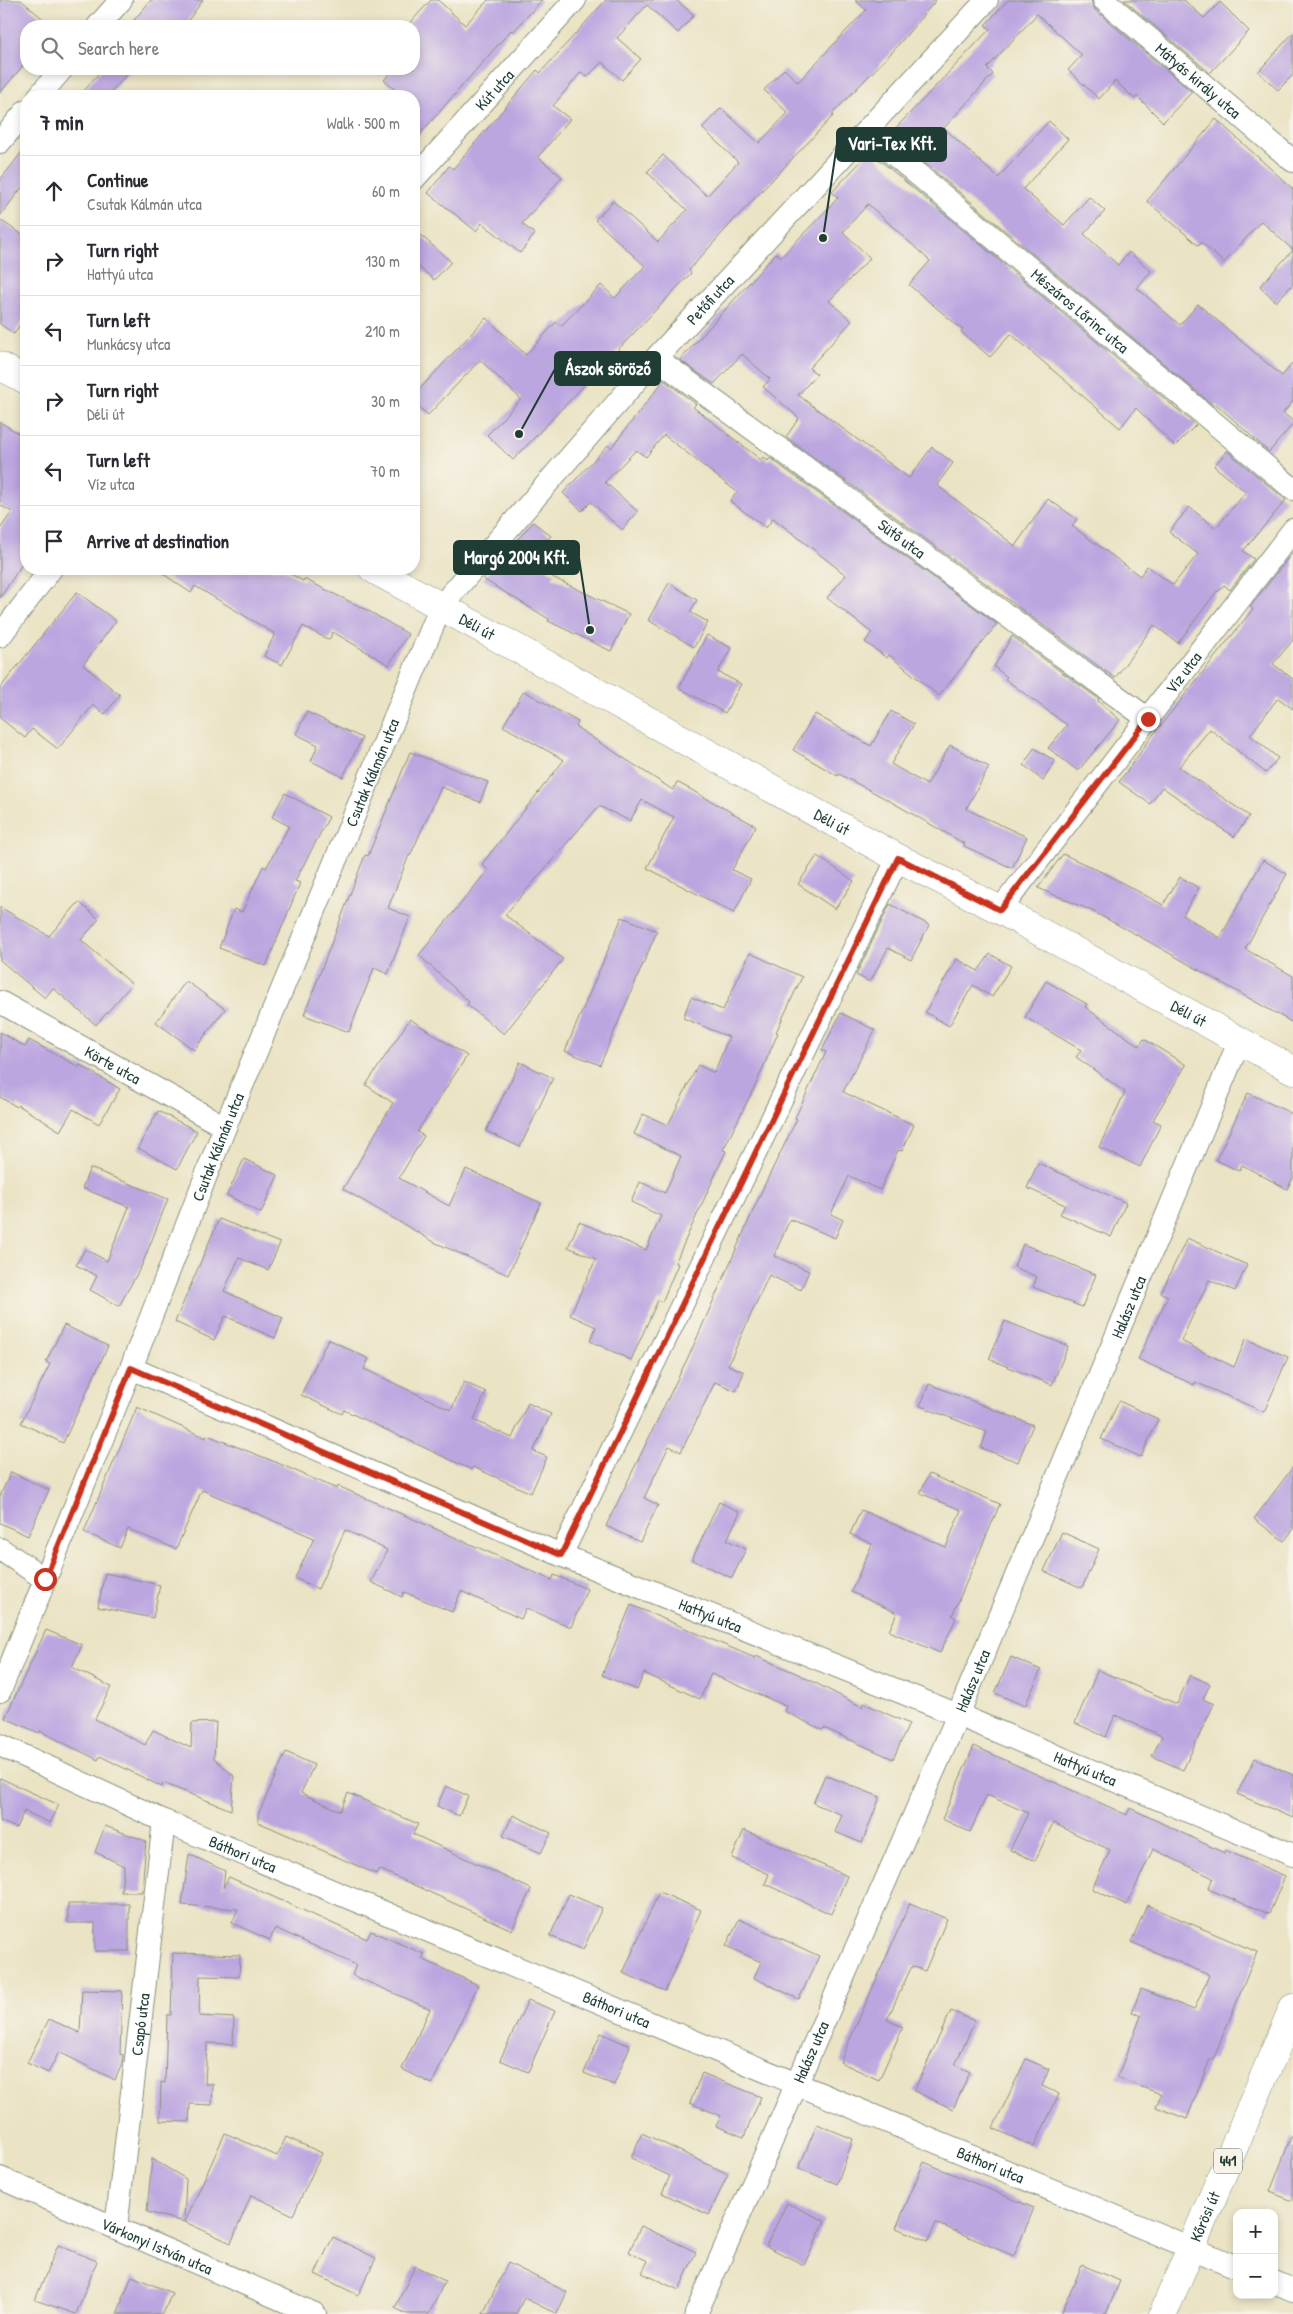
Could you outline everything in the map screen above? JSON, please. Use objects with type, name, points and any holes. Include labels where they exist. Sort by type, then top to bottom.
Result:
[{"type":"street","points":[[103,20],[121,0]]},
{"type":"street","name":"Kút utca","points":[[420,172],[575,0]]},
{"type":"street","name":"Petőfi utca","points":[[441,606],[656,358],[867,132],[987,0]]},
{"type":"street","name":"Mátyás király utca","points":[[1104,0],[1293,161]]},
{"type":"street","points":[[44,90],[57,75]]},
{"type":"street","points":[[0,142],[20,118]]},
{"type":"street","name":"Mészáros Lőrinc utca","points":[[867,132],[1293,489]]},
{"type":"street","name":"Sütő utca","points":[[656,358],[1148,719]]},
{"type":"street","points":[[0,366],[20,377]]},
{"type":"street","name":"Víz utca","points":[[1000,910],[1293,530]]},
{"type":"street","points":[[0,636],[46,575]]},
{"type":"street","name":"Déli út","points":[[384,575],[898,858],[1000,910],[1293,1070]]},
{"type":"street","name":"Csutak Kálmán utca","points":[[0,1691],[131,1368],[225,1127],[441,606]]},
{"type":"street","points":[[561,1555],[898,858]]},
{"type":"street","name":"Körte utca","points":[[0,1002],[225,1127]]},
{"type":"street","name":"Halász utca","points":[[696,2314],[958,1715],[1239,1042]]},
{"type":"street","name":"Hattyú utca","points":[[131,1368],[561,1555],[958,1715],[1293,1855]]},
{"type":"street","points":[[0,1549],[45,1579]]},
{"type":"street","name":"Báthori utca","points":[[0,1745],[164,1821],[1233,2265]]},
{"type":"street","name":"Csapó utca","points":[[116,2228],[164,1821]]},
{"type":"street","name":"Kőrösi út","points":[[1163,2314],[1293,2008]]},
{"type":"street","name":"Várkonyi István utca","points":[[0,2178],[315,2314]]},
{"type":"street","points":[[1278,2284],[1293,2290]]},
{"type":"building","points":[[0,0],[21,0],[44,20],[20,20],[20,69],[0,93]]},
{"type":"building","points":[[151,0],[203,0],[188,20],[134,20]]},
{"type":"building","points":[[431,0],[438,0],[465,25],[488,0],[542,0],[513,32],[511,30],[420,134],[420,90],[395,90],[384,80],[389,75],[420,75],[420,20],[413,20]]},
{"type":"building","points":[[606,0],[676,0],[694,15],[678,33],[647,5],[617,38],[641,59],[622,80],[602,62],[587,77],[581,72],[553,106],[570,119],[538,157],[562,177],[522,224],[535,234],[520,253],[482,223],[476,231],[428,193],[449,166],[453,169],[537,70],[540,73]]},
{"type":"building","points":[[855,0],[936,0],[894,50],[832,114],[834,115],[689,270],[691,273],[513,460],[487,435],[521,399],[480,360],[428,415],[420,408],[420,389],[486,318],[526,355],[556,322],[561,326],[601,285],[615,298],[645,266],[595,220],[613,201],[658,242],[687,210],[647,172],[663,155],[707,196],[738,162],[702,128],[721,108],[759,143],[788,113],[764,90],[784,69],[798,82],[866,10]]},
{"type":"building","points":[[1008,0],[1091,0],[1095,10],[1192,92],[1163,122],[1137,96],[1135,99],[1115,81],[1099,99],[1068,70],[1082,55],[1037,14],[987,68],[993,74],[944,128],[998,178],[1049,121],[1068,139],[1023,189],[1064,225],[1089,197],[1105,211],[1084,234],[1118,265],[1129,252],[1151,271],[1137,288],[1180,325],[1198,304],[1282,376],[1293,363],[1293,401],[1283,413],[1293,421],[1293,424],[1269,452],[1216,404],[1214,406],[890,134],[990,29],[985,25]]},
{"type":"building","points":[[1124,0],[1184,0],[1204,18],[1220,2],[1249,31],[1210,73]]},
{"type":"building","points":[[1293,33],[1293,75],[1278,90],[1258,72]]},
{"type":"building","points":[[97,75],[126,75],[113,90],[85,90]]},
{"type":"building","points":[[1216,119],[1293,189],[1293,250],[1261,221],[1224,263],[1201,242],[1198,245],[1147,201]]},
{"type":"building","points":[[870,152],[1196,425],[1175,446],[1136,408],[1120,428],[1011,334],[990,357],[961,332],[963,330],[909,285],[930,261],[868,204],[843,232],[870,258],[829,301],[852,321],[809,368],[817,374],[798,395],[909,478],[932,447],[953,463],[937,485],[1015,546],[1048,499],[1077,519],[1072,526],[1140,576],[1147,566],[1173,585],[1198,554],[1169,532],[1189,507],[1216,528],[1246,492],[1214,466],[1227,451],[1286,500],[1243,551],[1254,559],[1230,590],[1224,585],[1217,591],[1178,643],[1154,625],[1115,678],[786,437],[799,418],[763,387],[770,379],[742,354],[714,384],[680,360],[776,253],[781,257],[838,198],[832,192]]},
{"type":"building","points":[[20,155],[20,190],[0,216],[0,180]]},
{"type":"building","points":[[0,220],[20,233],[20,324],[14,334],[0,324]]},
{"type":"building","points":[[420,234],[451,262],[434,280],[420,268]]},
{"type":"building","points":[[1293,250],[1293,284],[1276,302],[1260,286]]},
{"type":"building","points":[[664,380],[696,404],[693,407],[761,460],[763,457],[768,461],[770,458],[997,624],[939,696],[889,655],[887,658],[865,642],[872,633],[827,598],[846,575],[773,518],[766,528],[730,501],[737,492],[664,435],[646,457],[636,450],[605,482],[638,512],[622,530],[591,502],[582,511],[563,493],[608,445],[611,448]]},
{"type":"building","points":[[0,422],[20,434],[20,567],[0,598],[0,529],[12,512],[0,505]]},
{"type":"building","points":[[533,522],[551,536],[530,558],[555,574],[552,577],[629,614],[611,651],[548,621],[549,619],[483,579]]},
{"type":"building","points":[[1293,552],[1293,640],[1273,664],[1293,679],[1293,709],[1278,698],[1250,735],[1278,758],[1266,773],[1210,729],[1179,767],[1249,816],[1234,837],[1162,787],[1150,804],[1119,782],[1149,740],[1253,609],[1250,607]]},
{"type":"building","points":[[165,575],[292,575],[367,610],[408,634],[389,665],[333,632],[329,640],[303,626],[282,665],[264,656],[275,634],[195,586],[191,593]]},
{"type":"building","points":[[669,583],[697,600],[690,612],[708,622],[694,647],[648,620]]},
{"type":"building","points":[[77,592],[116,621],[83,665],[120,695],[105,714],[93,705],[58,749],[32,729],[25,738],[0,718],[0,688]]},
{"type":"building","points":[[707,635],[731,648],[718,672],[741,684],[725,713],[679,688]]},
{"type":"building","points":[[1012,636],[1099,699],[1098,701],[1120,720],[1078,771],[1048,748],[1067,725],[1005,679],[1007,677],[994,667]]},
{"type":"building","points":[[524,691],[578,722],[576,727],[673,790],[677,782],[756,826],[732,870],[751,879],[734,913],[647,868],[674,817],[642,800],[630,821],[599,806],[505,915],[563,959],[504,1034],[467,1005],[469,1002],[419,955],[488,870],[482,864],[564,760],[503,726]]},
{"type":"building","points":[[891,711],[914,724],[891,764],[927,785],[950,745],[989,767],[966,809],[1027,837],[1012,868],[964,846],[965,844],[888,800],[839,774],[838,776],[793,750],[815,714],[871,746]]},
{"type":"building","points":[[307,712],[362,738],[343,777],[311,761],[318,745],[296,734]]},
{"type":"building","points":[[1034,748],[1055,761],[1043,781],[1024,765]]},
{"type":"building","points":[[410,752],[488,782],[480,802],[441,787],[409,855],[388,908],[410,917],[388,974],[374,968],[349,1032],[304,1015],[365,855],[368,856]]},
{"type":"building","points":[[285,793],[329,817],[295,881],[300,883],[266,966],[219,948],[234,909],[242,912],[263,866],[266,868],[289,826],[272,817]]},
{"type":"building","points":[[1063,854],[1108,875],[1163,905],[1180,877],[1199,888],[1183,915],[1220,938],[1263,860],[1287,874],[1245,949],[1293,976],[1293,1023],[1090,910],[1038,888]]},
{"type":"building","points":[[817,856],[854,881],[835,909],[798,884]]},
{"type":"building","points":[[79,902],[99,919],[81,940],[132,984],[96,1025],[53,988],[45,998],[0,960],[0,907],[49,936]]},
{"type":"building","points":[[890,904],[929,925],[911,960],[888,948],[870,982],[856,975]]},
{"type":"building","points":[[622,917],[657,931],[600,1065],[565,1051]]},
{"type":"building","points":[[750,953],[802,977],[776,1032],[778,1033],[756,1084],[723,1150],[726,1151],[675,1263],[678,1264],[662,1302],[658,1300],[631,1360],[590,1341],[596,1327],[570,1315],[596,1259],[568,1247],[579,1222],[646,1250],[661,1216],[631,1202],[640,1182],[665,1193],[681,1156],[634,1134],[643,1114],[668,1125],[698,1065],[714,1073],[729,1037],[683,1018],[691,997],[723,1010]]},
{"type":"building","points":[[990,954],[1011,966],[992,997],[973,985],[949,1026],[925,1012],[957,959],[978,971]]},
{"type":"building","points":[[186,981],[225,1009],[194,1050],[156,1022]]},
{"type":"building","points":[[1046,981],[1087,1004],[1085,1007],[1139,1046],[1144,1039],[1186,1065],[1153,1120],[1161,1124],[1140,1167],[1099,1147],[1125,1092],[1076,1057],[1081,1050],[1025,1017]]},
{"type":"building","points":[[841,1013],[875,1030],[843,1092],[914,1125],[902,1151],[898,1150],[880,1190],[849,1176],[831,1214],[843,1220],[835,1238],[790,1219],[774,1256],[809,1271],[801,1290],[769,1275],[728,1365],[744,1372],[736,1391],[715,1382],[681,1452],[669,1446],[644,1498],[658,1505],[640,1542],[606,1526],[692,1349],[764,1186],[797,1119],[795,1118],[826,1052],[822,1050]]},
{"type":"building","points":[[410,1019],[467,1056],[417,1132],[424,1136],[399,1178],[449,1206],[466,1169],[541,1203],[508,1275],[434,1242],[343,1189],[393,1103],[366,1085]]},
{"type":"building","points":[[0,1032],[25,1047],[29,1040],[79,1067],[80,1065],[120,1089],[99,1124],[73,1109],[60,1131],[18,1105],[17,1107],[0,1097]]},
{"type":"building","points":[[520,1062],[553,1078],[520,1147],[486,1131]]},
{"type":"building","points":[[1248,1093],[1293,1114],[1293,1178],[1287,1189],[1242,1165],[1239,1171],[1216,1160]]},
{"type":"building","points":[[158,1111],[197,1131],[177,1169],[138,1148]]},
{"type":"building","points":[[244,1159],[278,1175],[261,1213],[227,1195]]},
{"type":"building","points":[[1038,1163],[1126,1203],[1111,1237],[1060,1214],[1065,1205],[1027,1188]]},
{"type":"building","points":[[90,1168],[168,1199],[142,1265],[119,1306],[90,1290],[97,1276],[76,1265],[85,1249],[107,1261],[129,1207],[82,1188]]},
{"type":"building","points":[[219,1219],[280,1243],[268,1270],[239,1258],[224,1291],[283,1318],[275,1338],[225,1316],[214,1340],[175,1322]]},
{"type":"building","points":[[1187,1238],[1247,1265],[1235,1291],[1209,1280],[1181,1341],[1234,1367],[1246,1339],[1288,1357],[1264,1412],[1195,1382],[1194,1385],[1138,1359],[1168,1296],[1161,1293]]},
{"type":"building","points":[[1023,1244],[1096,1275],[1082,1307],[1033,1287],[1037,1277],[1014,1267]]},
{"type":"building","points":[[1005,1321],[1068,1346],[1052,1385],[989,1359]]},
{"type":"building","points":[[64,1325],[108,1346],[63,1443],[21,1423],[50,1364],[46,1362]]},
{"type":"building","points":[[328,1339],[369,1359],[364,1369],[451,1410],[464,1382],[486,1392],[474,1420],[512,1438],[528,1403],[551,1414],[533,1451],[547,1457],[531,1493],[473,1467],[472,1470],[344,1410],[342,1414],[301,1395]]},
{"type":"building","points":[[929,1384],[1033,1425],[1018,1462],[981,1448],[987,1432],[920,1406]]},
{"type":"building","points":[[1119,1401],[1158,1419],[1141,1457],[1101,1439]]},
{"type":"building","points":[[137,1407],[206,1438],[207,1435],[337,1489],[338,1486],[552,1580],[554,1575],[587,1589],[571,1627],[526,1608],[521,1619],[461,1591],[452,1612],[404,1592],[402,1597],[371,1582],[387,1550],[345,1530],[318,1589],[295,1578],[314,1538],[202,1490],[176,1549],[128,1529],[120,1548],[84,1532]]},
{"type":"building","points":[[1293,1467],[1293,1530],[1284,1541],[1254,1519]]},
{"type":"building","points":[[11,1472],[49,1490],[28,1536],[0,1523],[0,1496]]},
{"type":"building","points":[[929,1474],[1000,1504],[952,1616],[956,1618],[940,1653],[889,1631],[897,1613],[851,1592],[872,1544],[850,1534],[861,1510],[946,1547],[961,1510],[920,1493]]},
{"type":"building","points":[[719,1502],[740,1512],[727,1540],[746,1549],[732,1578],[692,1560]]},
{"type":"building","points":[[1062,1532],[1099,1549],[1082,1588],[1044,1571]]},
{"type":"building","points":[[105,1573],[160,1585],[153,1618],[98,1607]]},
{"type":"building","points":[[631,1605],[755,1658],[756,1656],[798,1674],[862,1707],[864,1703],[909,1724],[893,1759],[824,1728],[822,1730],[784,1711],[786,1706],[711,1674],[700,1699],[644,1673],[637,1690],[602,1675]]},
{"type":"building","points":[[46,1630],[82,1645],[72,1667],[111,1687],[95,1719],[145,1745],[153,1730],[191,1748],[192,1723],[216,1722],[214,1758],[234,1776],[231,1810],[163,1783],[162,1787],[100,1756],[98,1760],[40,1731],[39,1733],[5,1718]]},
{"type":"building","points":[[1011,1657],[1041,1670],[1025,1706],[995,1693]]},
{"type":"building","points":[[1098,1670],[1177,1704],[1190,1675],[1210,1684],[1203,1699],[1214,1704],[1183,1770],[1152,1756],[1162,1736],[1115,1715],[1106,1737],[1075,1723]]},
{"type":"building","points":[[974,1746],[1127,1815],[1130,1808],[1224,1853],[1225,1850],[1285,1876],[1269,1914],[1208,1889],[1213,1878],[1153,1849],[1127,1905],[1092,1889],[1110,1850],[1053,1823],[1035,1861],[1010,1850],[1028,1813],[987,1795],[970,1832],[942,1819]]},
{"type":"building","points":[[286,1752],[314,1765],[301,1793],[340,1811],[348,1793],[418,1824],[413,1834],[531,1889],[512,1930],[379,1869],[376,1874],[258,1822],[258,1815]]},
{"type":"building","points":[[1255,1758],[1293,1775],[1293,1818],[1237,1794]]},
{"type":"building","points":[[825,1775],[880,1797],[862,1843],[835,1832],[842,1815],[813,1803]]},
{"type":"building","points":[[0,1778],[59,1805],[50,1823],[24,1811],[16,1828],[0,1821]]},
{"type":"building","points":[[446,1786],[468,1796],[459,1816],[437,1806]]},
{"type":"building","points":[[513,1815],[551,1833],[541,1853],[503,1836]]},
{"type":"building","points":[[105,1826],[146,1841],[142,1892],[121,1892],[124,1866],[95,1852]]},
{"type":"building","points":[[744,1830],[847,1876],[831,1914],[765,1884],[769,1874],[732,1858]]},
{"type":"building","points":[[189,1854],[225,1871],[223,1888],[229,1877],[367,1939],[371,1931],[424,1954],[422,1959],[478,1985],[432,2084],[402,2069],[430,2009],[352,1975],[356,1965],[275,1928],[270,1940],[232,1923],[238,1909],[182,1905]]},
{"type":"building","points":[[659,1892],[701,1910],[665,1991],[623,1973]]},
{"type":"building","points":[[569,1894],[602,1908],[583,1950],[550,1936]]},
{"type":"building","points":[[910,1903],[947,1919],[925,1971],[912,1966],[887,2020],[903,2027],[879,2080],[840,2062]]},
{"type":"building","points":[[68,1904],[129,1904],[129,1951],[95,1951],[95,1923],[68,1923]]},
{"type":"building","points":[[1147,1905],[1257,1952],[1213,2060],[1210,2059],[1187,2119],[1156,2107],[1161,2094],[1117,2078],[1141,2016],[1132,2012],[1141,1989],[1194,2010],[1209,1975],[1131,1942]]},
{"type":"building","points":[[739,1919],[819,1956],[799,1999],[754,1978],[761,1962],[726,1946]]},
{"type":"building","points":[[173,1953],[240,1955],[239,1977],[200,1976],[199,2016],[234,2018],[233,2044],[207,2043],[205,2084],[213,2084],[212,2105],[190,2104],[189,2122],[160,2121],[161,2082],[165,2083],[167,2015],[171,2015]]},
{"type":"building","points":[[82,1990],[122,1991],[120,2054],[123,2055],[122,2064],[115,2080],[59,2052],[48,2073],[27,2063],[49,2019],[80,2033]]},
{"type":"building","points":[[528,2000],[555,2011],[528,2072],[500,2060]]},
{"type":"building","points":[[951,2011],[975,2021],[955,2065],[970,2072],[953,2109],[914,2091]]},
{"type":"building","points":[[601,2033],[630,2046],[614,2085],[584,2073]]},
{"type":"building","points":[[1026,2059],[1049,2069],[1042,2086],[1059,2094],[1034,2147],[993,2128]]},
{"type":"building","points":[[702,2073],[761,2097],[744,2137],[716,2126],[721,2116],[690,2103]]},
{"type":"building","points":[[817,2124],[853,2139],[837,2184],[799,2168]]},
{"type":"building","points":[[225,2133],[277,2156],[286,2137],[322,2153],[293,2215],[251,2195],[231,2243],[185,2222]]},
{"type":"building","points":[[642,2133],[728,2174],[709,2215],[662,2193],[670,2176],[631,2158]]},
{"type":"building","points":[[1291,2137],[1293,2137],[1293,2201],[1270,2192]]},
{"type":"building","points":[[152,2159],[186,2179],[184,2222],[147,2212]]},
{"type":"building","points":[[924,2162],[1034,2208],[1014,2256],[936,2223],[928,2241],[896,2228]]},
{"type":"building","points":[[787,2203],[825,2221],[804,2265],[766,2246]]},
{"type":"building","points":[[641,2226],[696,2252],[679,2290],[642,2273],[648,2261],[629,2252]]},
{"type":"building","points":[[333,2237],[376,2258],[358,2295],[315,2274]]},
{"type":"building","points":[[58,2245],[97,2261],[76,2314],[35,2300]]},
{"type":"building","points":[[508,2263],[567,2292],[557,2314],[524,2298],[516,2314],[483,2314]]},
{"type":"building","points":[[1082,2265],[1120,2281],[1106,2314],[1061,2314]]},
{"type":"building","points":[[415,2266],[445,2281],[429,2314],[407,2314],[395,2308]]},
{"type":"building","points":[[132,2276],[172,2293],[163,2314],[117,2314]]},
{"type":"place","name":"Vari-Tex Kft.","points":[[823,238]]},
{"type":"place","name":"Ászok söröző","points":[[519,434]]},
{"type":"place","name":"Margó 2004 Kft.","points":[[590,630]]},
{"type":"route","points":[[45,1579],[131,1368],[561,1555],[898,858],[1000,910],[1148,719]]}]
